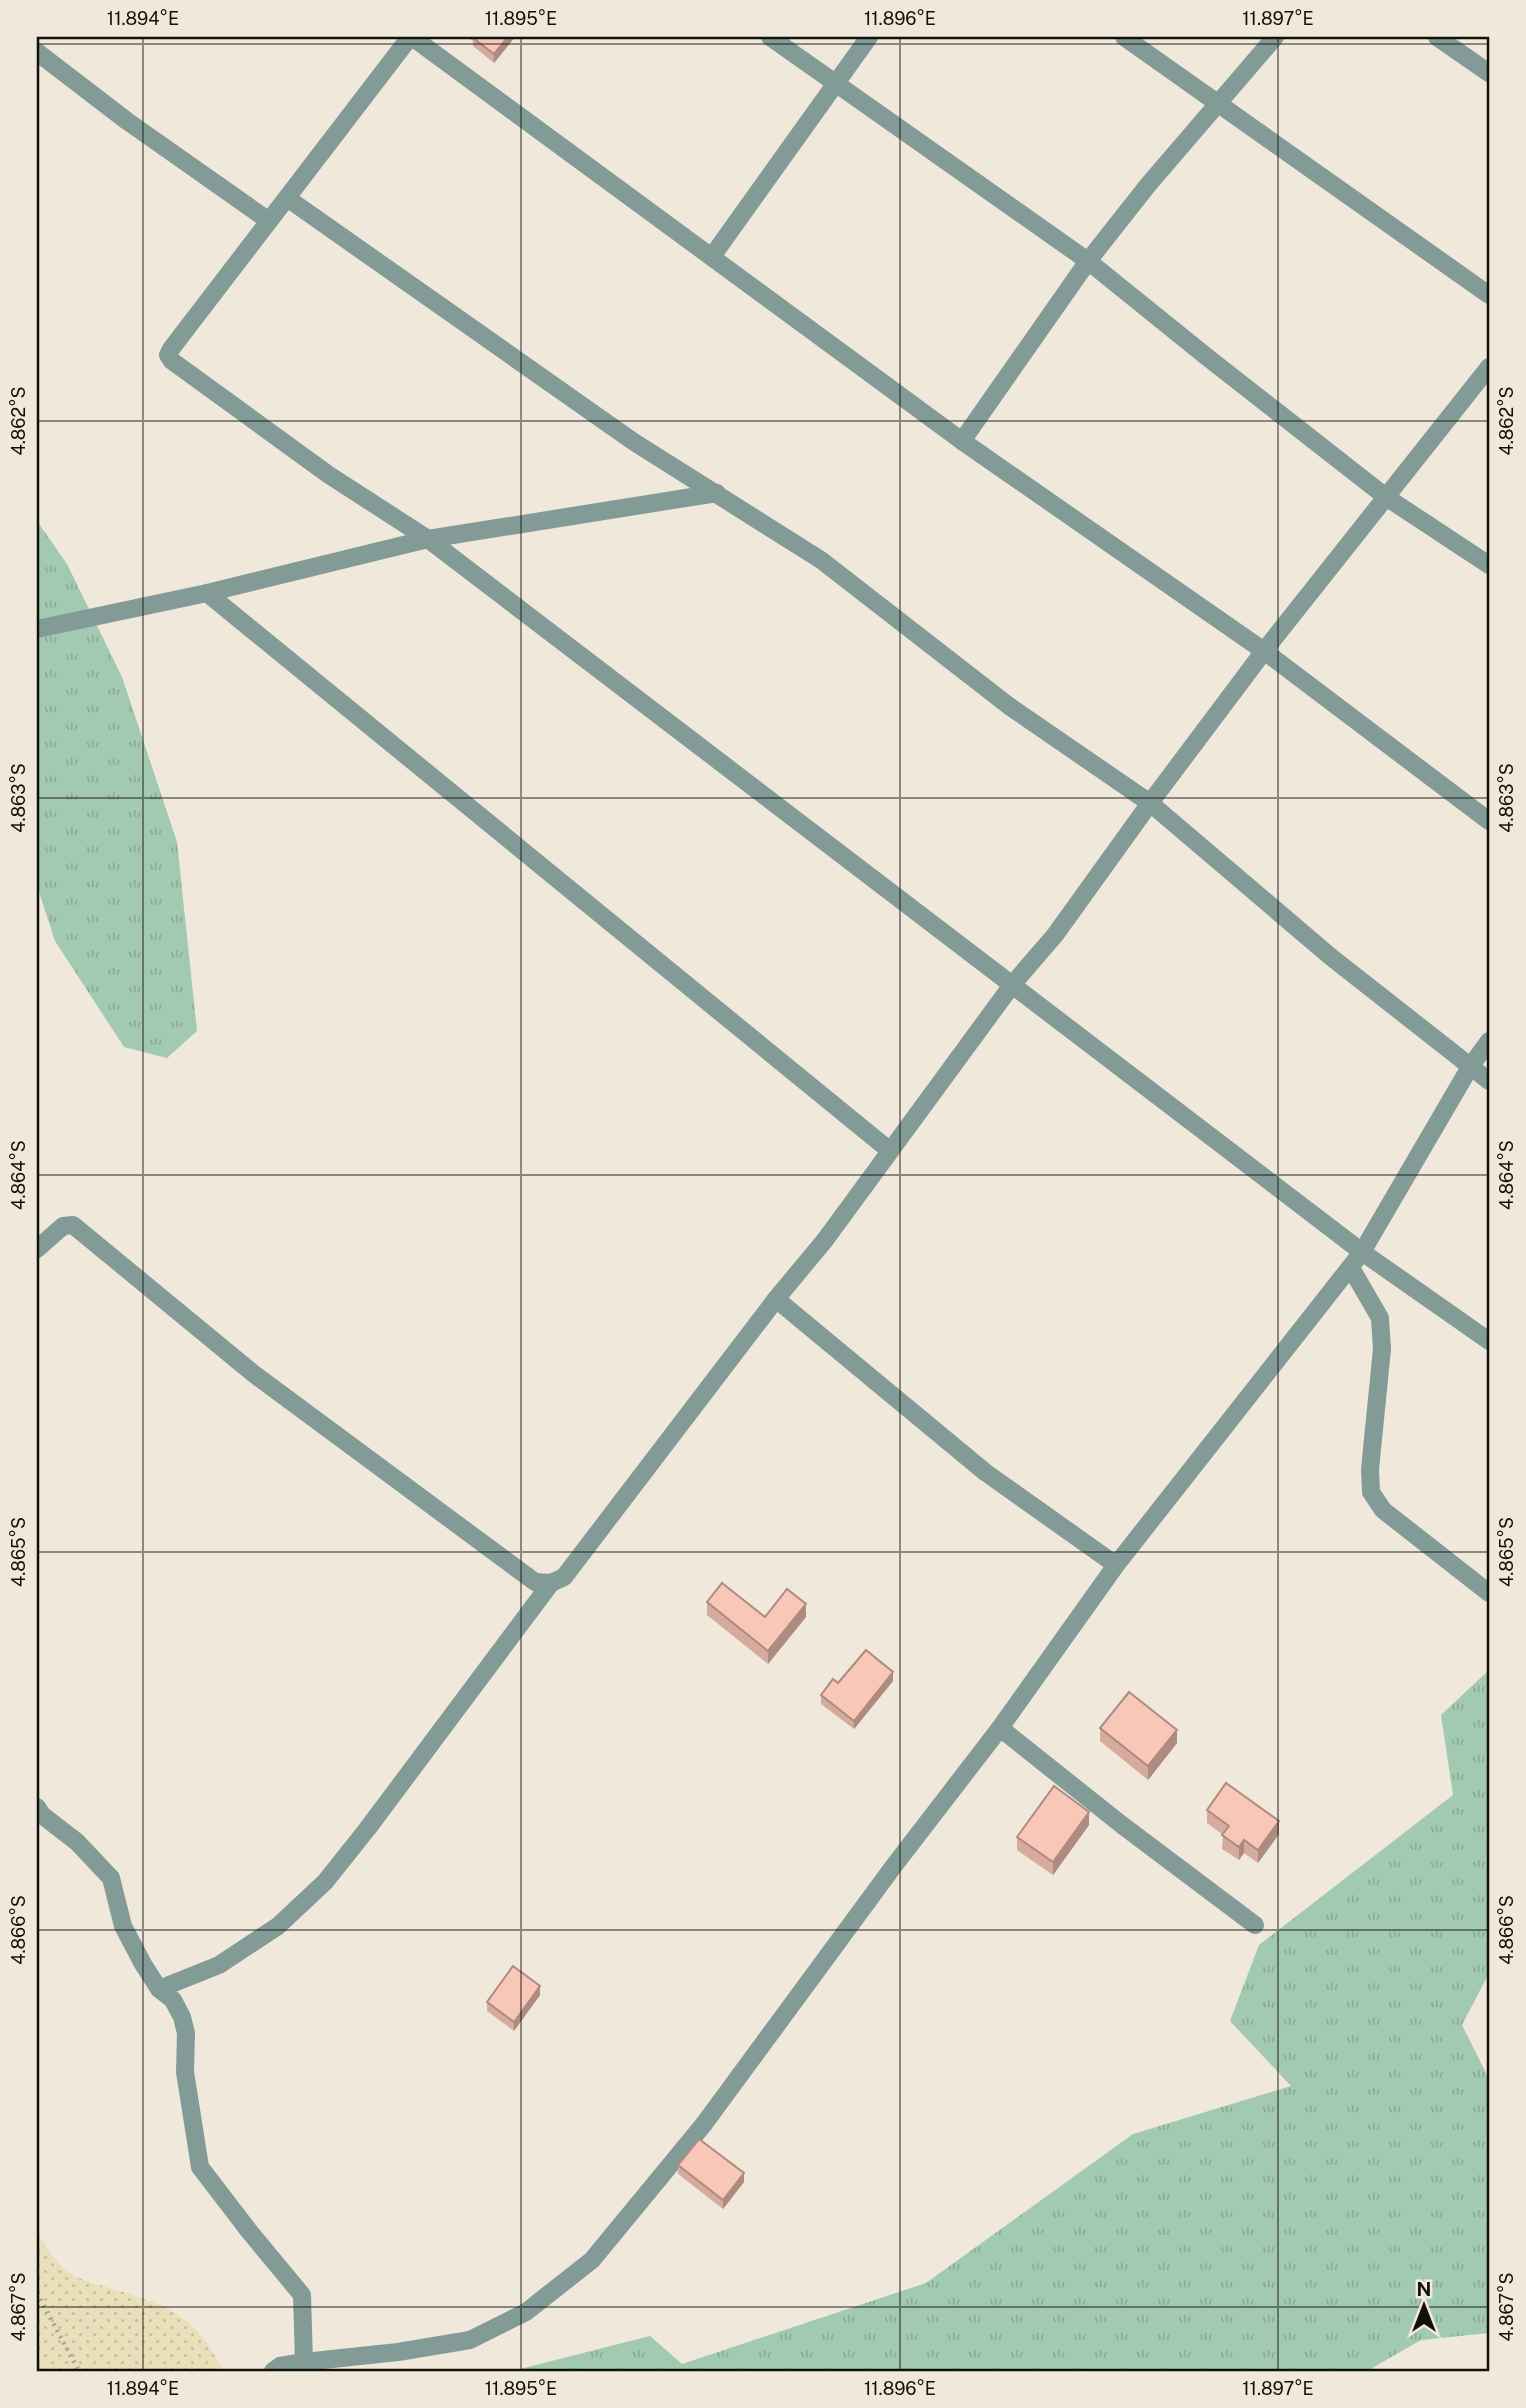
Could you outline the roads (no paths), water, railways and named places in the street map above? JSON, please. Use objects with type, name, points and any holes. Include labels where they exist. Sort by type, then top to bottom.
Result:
[{"type":"street","points":[[1489,821],[1264,651],[962,440],[713,255],[411,37],[168,355],[172,361],[329,475],[428,539],[1362,1252],[1489,1341]]},
{"type":"street","points":[[770,37],[1088,261],[1386,497],[1489,565]]},
{"type":"street","points":[[713,255],[869,37]]},
{"type":"street","points":[[1124,37],[1489,295]]},
{"type":"street","points":[[962,440],[1088,261],[1148,185],[1275,37]]},
{"type":"street","points":[[1437,37],[1489,73]]},
{"type":"street","points":[[37,52],[127,121],[269,221]]},
{"type":"street","points":[[287,198],[634,442],[821,560],[1009,706],[1150,803],[1331,957],[1489,1081]]},
{"type":"street","points":[[37,1249],[63,1226],[74,1225],[254,1374],[535,1582],[551,1583],[564,1577],[776,1299],[825,1240],[1012,985],[1055,935],[1264,651],[1489,367]]},
{"type":"street","points":[[37,629],[207,593],[428,539],[717,493]]},
{"type":"street","points":[[207,593],[890,1150]]},
{"type":"street","points":[[273,2371],[280,2366],[304,2362],[398,2352],[470,2340],[526,2312],[592,2260],[704,2124],[893,1867],[1000,1728],[1116,1565],[1351,1268],[1470,1068],[1489,1041]]},
{"type":"street","points":[[1351,1268],[1380,1318],[1382,1349],[1370,1469],[1371,1492],[1383,1510],[1489,1593]]},
{"type":"street","points":[[776,1299],[985,1472],[1116,1565]]},
{"type":"street","points":[[159,1989],[219,1965],[278,1926],[325,1882],[551,1583]]},
{"type":"street","points":[[1000,1728],[1122,1825],[1255,1925]]},
{"type":"street","points":[[37,1807],[42,1815],[77,1842],[110,1878],[123,1926],[159,1989],[173,2000],[182,2017],[186,2033],[185,2072],[200,2166],[302,2295],[304,2362]]}]
